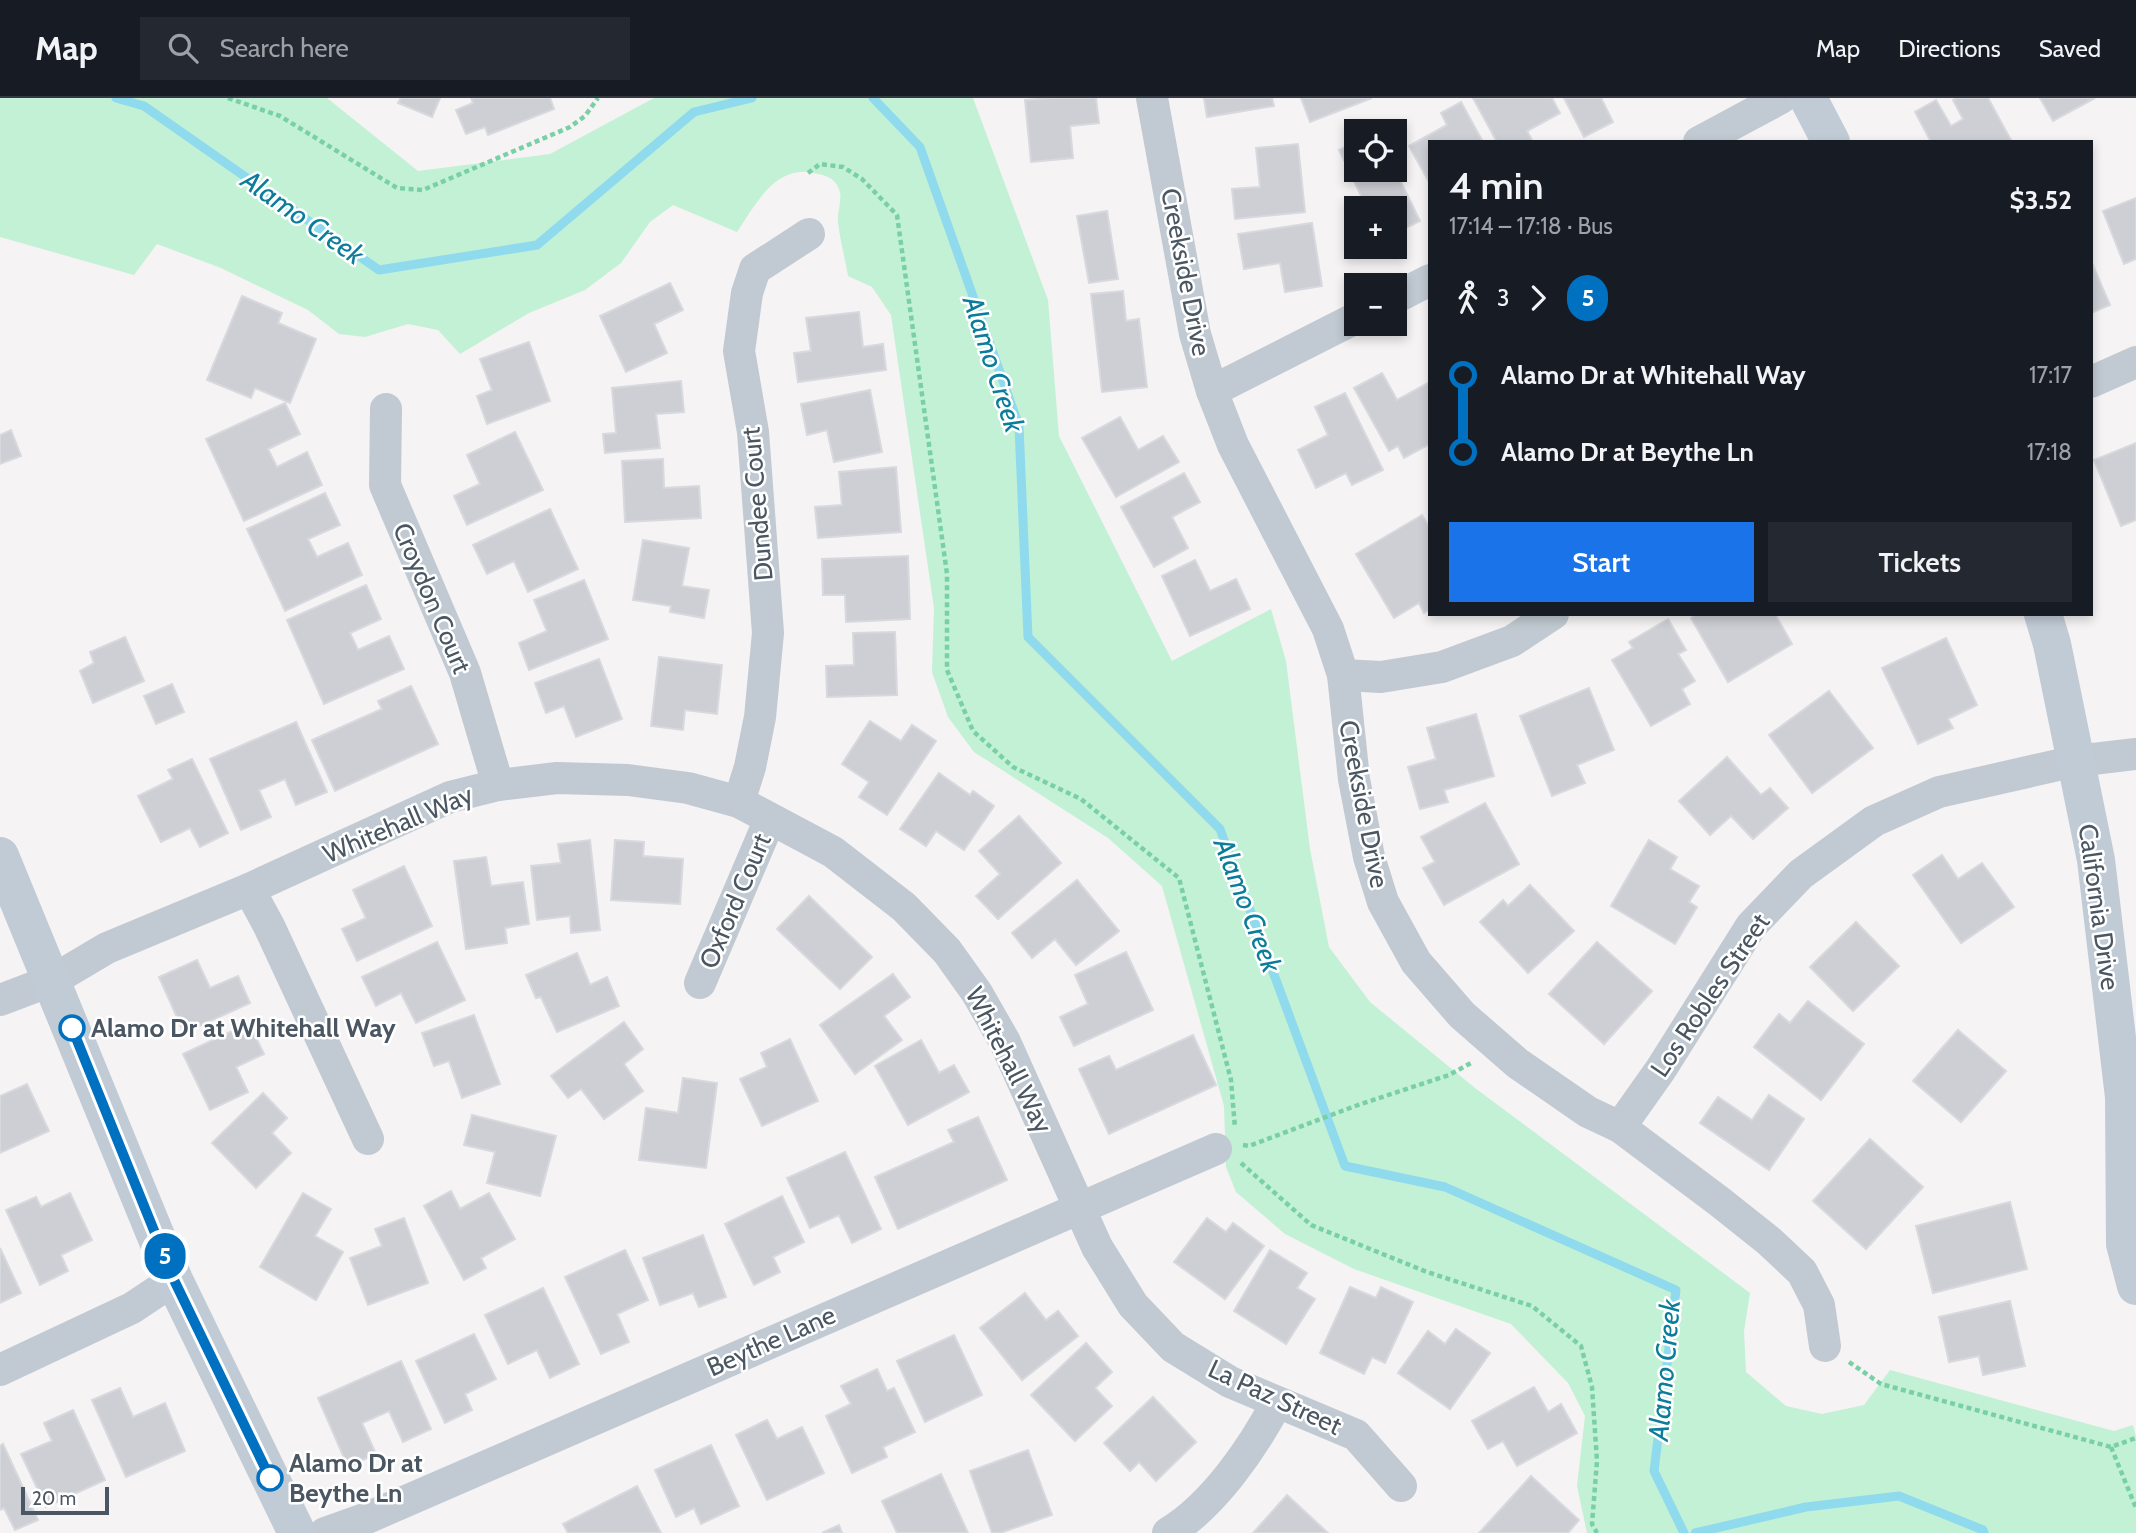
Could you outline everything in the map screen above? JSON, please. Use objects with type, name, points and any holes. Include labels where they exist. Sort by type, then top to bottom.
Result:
[{"type":"main road","points":[[1808,98],[1830,140]]},
{"type":"main road","name":"California Drive","points":[[2044,616],[2052,644],[2095,860],[2130,1098],[2125,1244],[2136,1286]]},
{"type":"main road","points":[[0,856],[174,1280],[297,1533]]},
{"type":"street","name":"Creekside Drive","points":[[1152,98],[1195,334],[1212,391],[1233,446],[1328,629],[1343,675],[1368,857],[1383,902],[1416,962],[1462,1015],[1499,1048],[1588,1112],[1619,1127],[1740,1217],[1802,1272],[1819,1305],[1825,1346]]},
{"type":"street","points":[[1703,140],[1782,98]]},
{"type":"street","name":"Dundee Court","points":[[739,802],[750,767],[760,717],[768,633],[753,432],[740,351],[741,339],[747,293],[755,269],[809,234]]},
{"type":"street","points":[[1407,292],[1428,281]]},
{"type":"street","points":[[1212,391],[1344,324]]},
{"type":"street","points":[[2093,381],[2136,362]]},
{"type":"street","name":"Croydon Court","points":[[386,409],[385,485],[465,673],[498,785]]},
{"type":"street","points":[[1343,675],[1381,677],[1442,667],[1512,641],[1550,616]]},
{"type":"street","name":"Los Robles Street","points":[[1619,1127],[1661,1069],[1751,926],[1801,874],[1874,821],[1940,792],[2076,761],[2136,754]]},
{"type":"street","name":"Whitehall Way","points":[[0,1000],[53,980],[107,948],[249,889],[450,797],[498,785],[557,778],[628,780],[688,789],[739,802],[833,852],[904,907],[947,951],[977,993],[1005,1042],[1079,1207]]},
{"type":"street","name":"Oxford Court","points":[[700,983],[770,819]]},
{"type":"street","points":[[249,889],[270,926],[368,1139]]},
{"type":"street","name":"Beythe Lane","points":[[326,1533],[367,1518],[1079,1207],[1233,1147]]},
{"type":"street","name":"La Paz Street","points":[[1079,1207],[1097,1247],[1133,1305],[1173,1346],[1230,1382],[1356,1435],[1401,1486]]},
{"type":"street","points":[[0,1370],[132,1308],[174,1280]]},
{"type":"street","points":[[1168,1533],[1186,1522],[1222,1483],[1259,1437],[1277,1402]]},
{"type":"path","points":[[228,98],[280,116],[397,188],[423,190],[570,127],[585,116],[598,98]]},
{"type":"path","points":[[808,173],[820,164],[843,167],[862,179],[897,215],[947,574],[947,670],[973,731],[1013,767],[1081,800],[1179,877],[1231,1080],[1233,1147],[1311,1225],[1427,1272],[1532,1306],[1581,1346],[1592,1387],[1597,1461],[1592,1524],[1597,1533]]},
{"type":"path","points":[[1249,1146],[1358,1105],[1449,1075],[1499,1048]]},
{"type":"path","points":[[1825,1346],[1881,1384],[2111,1447],[2136,1438]]},
{"type":"path","points":[[2111,1447],[2136,1508]]},
{"type":"green space","points":[[0,98],[327,98],[418,171],[550,154],[654,98],[973,98],[1048,300],[1059,436],[1172,661],[1271,609],[1286,661],[1310,849],[1329,947],[1370,1002],[1475,1088],[1750,1293],[1744,1331],[1746,1372],[1786,1406],[1822,1414],[1864,1405],[1890,1370],[2114,1431],[2133,1425],[2136,1437],[2136,1533],[1587,1533],[1577,1486],[1585,1416],[1568,1383],[1511,1324],[1354,1269],[1285,1234],[1236,1192],[1226,1167],[1224,1106],[1162,886],[1108,838],[974,752],[948,717],[932,672],[934,608],[891,315],[872,287],[848,276],[838,222],[840,193],[831,178],[804,172],[780,179],[761,197],[737,232],[673,205],[650,222],[621,263],[585,290],[529,313],[460,354],[438,330],[408,324],[365,337],[339,334],[308,310],[221,268],[157,244],[134,275],[0,237]]},
{"type":"building","points":[[401,98],[440,98],[432,117],[398,103]]},
{"type":"building","points":[[471,98],[550,98],[554,109],[488,135],[485,127],[466,134],[456,110],[473,103]]},
{"type":"building","points":[[1096,98],[1099,123],[1070,126],[1073,158],[1031,162],[1025,100]]},
{"type":"building","points":[[1204,98],[1272,98],[1274,106],[1207,117]]},
{"type":"building","points":[[1301,98],[1372,98],[1310,122]]},
{"type":"building","points":[[1473,98],[1552,98],[1560,113],[1527,131],[1532,140],[1496,140]]},
{"type":"building","points":[[1564,98],[1601,98],[1613,122],[1584,137]]},
{"type":"building","points":[[1988,98],[2011,140],[1930,140],[1915,112],[1936,100],[1951,126],[1963,119],[1953,100]]},
{"type":"building","points":[[2040,98],[2095,98],[2053,121]]},
{"type":"building","points":[[1461,102],[1482,140],[1428,140],[1428,180],[1409,146],[1447,125],[1441,113]]},
{"type":"building","points":[[1298,144],[1305,212],[1235,219],[1232,189],[1260,187],[1256,148]]},
{"type":"building","points":[[1344,148],[1344,160],[1339,150]]},
{"type":"building","points":[[1354,182],[1401,182],[1420,221],[1407,227],[1407,196],[1361,196]]},
{"type":"building","points":[[2136,198],[2136,259],[2124,264],[2103,211]]},
{"type":"building","points":[[1107,211],[1118,279],[1089,283],[1077,216]]},
{"type":"building","points":[[1312,223],[1322,286],[1285,292],[1280,263],[1244,269],[1238,234]]},
{"type":"building","points":[[2093,266],[2110,305],[2093,312]]},
{"type":"building","points":[[670,283],[683,310],[654,324],[667,353],[626,372],[600,316]]},
{"type":"building","points":[[1123,291],[1126,321],[1139,319],[1147,387],[1102,392],[1091,294]]},
{"type":"building","points":[[242,296],[282,313],[278,323],[316,339],[290,403],[255,388],[251,398],[207,380]]},
{"type":"building","points":[[859,312],[863,347],[883,344],[886,370],[798,382],[794,353],[811,351],[806,318]]},
{"type":"building","points":[[529,342],[550,401],[487,424],[477,396],[492,390],[480,359]]},
{"type":"building","points":[[1382,373],[1397,400],[1428,383],[1428,445],[1404,458],[1398,446],[1389,451],[1354,388]]},
{"type":"building","points":[[681,381],[684,412],[656,414],[660,448],[605,453],[603,434],[616,433],[612,388]]},
{"type":"building","points":[[870,390],[882,452],[834,462],[827,430],[807,435],[801,404]]},
{"type":"building","points":[[1345,393],[1383,470],[1352,485],[1346,473],[1316,488],[1298,450],[1328,435],[1315,407]]},
{"type":"building","points":[[285,403],[300,434],[268,449],[277,467],[307,452],[322,485],[244,521],[206,439]]},
{"type":"building","points":[[1120,417],[1138,450],[1163,436],[1179,462],[1116,497],[1082,438]]},
{"type":"building","points":[[11,430],[21,456],[0,464],[0,435]]},
{"type":"building","points":[[515,432],[543,490],[467,525],[454,496],[480,484],[467,455]]},
{"type":"building","points":[[2136,443],[2136,520],[2121,526],[2094,460]]},
{"type":"building","points":[[663,459],[664,488],[699,486],[701,518],[625,522],[622,461]]},
{"type":"building","points":[[896,467],[901,532],[818,538],[815,507],[842,505],[839,472]]},
{"type":"building","points":[[1184,473],[1200,502],[1172,517],[1188,548],[1154,567],[1121,507]]},
{"type":"building","points":[[325,493],[340,525],[308,539],[317,557],[348,543],[362,575],[285,611],[247,529]]},
{"type":"building","points":[[550,509],[578,569],[528,592],[514,561],[487,574],[473,545]]},
{"type":"building","points":[[1422,515],[1428,525],[1428,610],[1424,613],[1419,603],[1394,618],[1356,554]]},
{"type":"building","points":[[643,540],[689,548],[682,586],[709,590],[704,618],[670,612],[671,606],[633,600]]},
{"type":"building","points":[[908,556],[910,619],[846,622],[845,595],[823,595],[822,559]]},
{"type":"building","points":[[1195,560],[1210,591],[1236,579],[1250,609],[1190,636],[1162,576]]},
{"type":"building","points":[[584,580],[608,639],[529,670],[519,643],[547,631],[534,600]]},
{"type":"building","points":[[366,585],[381,619],[350,633],[358,650],[389,636],[404,669],[324,704],[287,620]]},
{"type":"building","points":[[1776,616],[1792,644],[1728,682],[1691,618]]},
{"type":"building","points":[[1668,619],[1686,650],[1678,654],[1695,681],[1682,689],[1690,704],[1651,726],[1612,660],[1633,648],[1629,642]]},
{"type":"building","points":[[895,632],[897,695],[827,697],[826,666],[854,665],[853,633]]},
{"type":"building","points":[[125,637],[144,681],[93,703],[80,671],[94,663],[90,652]]},
{"type":"building","points":[[1946,638],[1977,705],[1948,719],[1953,728],[1918,744],[1882,668]]},
{"type":"building","points":[[659,657],[722,665],[717,714],[685,710],[683,730],[651,726]]},
{"type":"building","points":[[599,659],[622,719],[576,737],[564,706],[546,713],[535,683]]},
{"type":"building","points":[[172,684],[184,712],[156,724],[144,696]]},
{"type":"building","points":[[411,686],[438,744],[335,791],[312,740],[382,709],[378,701]]},
{"type":"building","points":[[1589,688],[1614,750],[1577,765],[1585,783],[1552,796],[1520,716]]},
{"type":"building","points":[[1829,691],[1873,748],[1812,793],[1769,735]]},
{"type":"building","points":[[1476,714],[1494,776],[1444,790],[1448,802],[1420,809],[1408,767],[1436,759],[1427,728]]},
{"type":"building","points":[[870,721],[901,741],[912,725],[936,741],[887,815],[859,797],[869,782],[842,764]]},
{"type":"building","points":[[296,722],[327,792],[296,805],[285,779],[259,790],[271,817],[241,830],[210,759]]},
{"type":"building","points":[[1727,757],[1761,795],[1770,788],[1788,808],[1753,839],[1731,816],[1710,835],[1679,801]]},
{"type":"building","points":[[192,759],[228,833],[200,847],[190,828],[161,842],[138,796],[173,779],[168,770]]},
{"type":"building","points":[[939,773],[970,795],[973,791],[994,806],[964,850],[936,831],[926,846],[900,829]]},
{"type":"building","points":[[1485,803],[1519,864],[1444,905],[1423,868],[1435,862],[1421,837]]},
{"type":"building","points":[[1019,816],[1061,863],[998,919],[976,896],[1000,874],[979,851]]},
{"type":"building","points":[[590,840],[600,930],[571,933],[570,916],[537,920],[531,866],[561,863],[558,844]]},
{"type":"building","points":[[615,840],[644,842],[643,856],[683,859],[680,904],[611,900]]},
{"type":"building","points":[[1649,840],[1677,857],[1670,869],[1699,886],[1689,902],[1697,907],[1675,944],[1611,906]]},
{"type":"building","points":[[1942,855],[1958,879],[1982,863],[2014,907],[1961,943],[1913,875]]},
{"type":"building","points":[[486,857],[491,886],[523,882],[529,924],[505,928],[507,943],[466,949],[454,861]]},
{"type":"building","points":[[404,866],[432,926],[357,961],[342,929],[366,918],[353,890]]},
{"type":"building","points":[[1077,880],[1119,931],[1076,965],[1055,939],[1032,958],[1012,933]]},
{"type":"building","points":[[1530,885],[1574,931],[1528,973],[1480,922],[1503,900],[1508,906]]},
{"type":"building","points":[[809,896],[872,957],[840,989],[777,929]]},
{"type":"building","points":[[1856,922],[1899,966],[1853,1011],[1810,967]]},
{"type":"building","points":[[437,942],[465,1000],[416,1023],[401,993],[376,1006],[362,977]]},
{"type":"building","points":[[1597,942],[1652,991],[1604,1044],[1549,994]]},
{"type":"building","points":[[1126,952],[1153,1010],[1074,1046],[1060,1017],[1088,1004],[1075,975]]},
{"type":"building","points":[[577,953],[590,985],[607,977],[619,1006],[557,1032],[541,997],[536,998],[526,975]]},
{"type":"building","points":[[197,960],[210,988],[238,976],[250,1003],[184,1033],[159,977]]},
{"type":"building","points":[[893,974],[910,997],[884,1016],[902,1040],[855,1074],[820,1025]]},
{"type":"building","points":[[1808,1001],[1864,1044],[1821,1100],[1754,1047],[1779,1014],[1790,1023]]},
{"type":"building","points":[[474,1015],[500,1084],[462,1098],[449,1061],[434,1066],[422,1033]]},
{"type":"building","points":[[624,1022],[643,1049],[624,1064],[643,1091],[604,1119],[581,1089],[568,1098],[551,1076]]},
{"type":"building","points":[[249,1023],[264,1054],[236,1067],[248,1092],[210,1110],[183,1054]]},
{"type":"building","points":[[1958,1030],[2006,1071],[1961,1122],[1913,1081]]},
{"type":"building","points":[[1193,1035],[1216,1085],[1109,1134],[1079,1069],[1109,1056],[1116,1070]]},
{"type":"building","points":[[790,1039],[818,1101],[762,1126],[740,1079],[767,1067],[761,1053]]},
{"type":"building","points":[[921,1040],[939,1073],[954,1065],[969,1092],[908,1125],[875,1066]]},
{"type":"building","points":[[683,1078],[717,1083],[706,1168],[639,1160],[646,1108],[678,1113]]},
{"type":"building","points":[[27,1084],[49,1131],[0,1153],[0,1096]]},
{"type":"building","points":[[263,1093],[287,1118],[272,1133],[291,1153],[256,1188],[212,1143]]},
{"type":"building","points":[[1769,1095],[1804,1119],[1769,1170],[1700,1123],[1718,1097],[1752,1120]]},
{"type":"building","points":[[472,1115],[556,1136],[540,1196],[487,1183],[495,1152],[464,1145]]},
{"type":"building","points":[[978,1117],[1007,1180],[898,1229],[875,1177],[954,1142],[948,1130]]},
{"type":"building","points":[[1870,1139],[1923,1187],[1866,1249],[1813,1201]]},
{"type":"building","points":[[845,1152],[881,1229],[852,1243],[839,1215],[810,1228],[787,1178]]},
{"type":"building","points":[[451,1191],[460,1209],[489,1193],[515,1239],[481,1258],[486,1268],[464,1280],[424,1206]]},
{"type":"building","points":[[70,1193],[92,1240],[61,1255],[68,1271],[40,1285],[6,1210],[36,1197],[41,1207]]},
{"type":"building","points":[[303,1193],[331,1209],[315,1236],[343,1252],[316,1300],[260,1267]]},
{"type":"building","points":[[782,1196],[804,1242],[773,1257],[780,1272],[754,1285],[725,1224]]},
{"type":"building","points":[[2010,1202],[2027,1269],[1933,1293],[1916,1226]]},
{"type":"building","points":[[404,1218],[428,1283],[368,1305],[350,1258],[382,1246],[375,1229]]},
{"type":"building","points":[[1207,1218],[1226,1232],[1233,1223],[1264,1246],[1225,1299],[1174,1262]]},
{"type":"building","points":[[703,1235],[726,1297],[699,1307],[693,1293],[660,1305],[643,1258]]},
{"type":"building","points":[[0,1248],[21,1293],[0,1303]]},
{"type":"building","points":[[625,1250],[648,1300],[617,1314],[629,1342],[601,1354],[565,1277]]},
{"type":"building","points":[[1270,1250],[1307,1273],[1297,1288],[1315,1299],[1286,1344],[1234,1311]]},
{"type":"building","points":[[1350,1287],[1376,1298],[1381,1287],[1413,1302],[1385,1363],[1372,1357],[1364,1374],[1320,1353]]},
{"type":"building","points":[[543,1288],[579,1364],[550,1378],[537,1350],[508,1364],[485,1315]]},
{"type":"building","points":[[1025,1293],[1046,1320],[1058,1311],[1078,1336],[1022,1380],[980,1328]]},
{"type":"building","points":[[2010,1301],[2025,1366],[1983,1375],[1979,1356],[1949,1362],[1939,1317]]},
{"type":"building","points":[[1456,1329],[1490,1353],[1450,1409],[1398,1373],[1428,1331],[1445,1344]]},
{"type":"building","points":[[474,1334],[496,1379],[465,1394],[472,1410],[445,1423],[416,1361]]},
{"type":"building","points":[[954,1335],[982,1395],[925,1422],[897,1361]]},
{"type":"building","points":[[1086,1343],[1112,1372],[1095,1388],[1112,1406],[1075,1441],[1031,1395]]},
{"type":"building","points":[[401,1361],[431,1429],[403,1442],[389,1411],[362,1423],[376,1454],[348,1467],[318,1398]]},
{"type":"building","points":[[877,1369],[887,1391],[894,1388],[915,1432],[883,1447],[887,1457],[852,1473],[826,1416],[851,1404],[841,1386]]},
{"type":"building","points":[[1534,1387],[1548,1412],[1561,1404],[1577,1433],[1517,1466],[1503,1441],[1488,1449],[1472,1421]]},
{"type":"building","points":[[120,1388],[133,1417],[165,1403],[185,1451],[126,1477],[92,1400]]},
{"type":"building","points":[[1153,1397],[1196,1442],[1156,1481],[1139,1462],[1130,1471],[1104,1443]]},
{"type":"building","points":[[73,1410],[105,1480],[46,1507],[21,1454],[52,1441],[44,1423]]},
{"type":"building","points":[[767,1420],[777,1439],[802,1427],[824,1473],[767,1500],[736,1435]]},
{"type":"building","points":[[3,1444],[38,1520],[15,1530],[4,1508],[0,1510],[0,1446]]},
{"type":"building","points":[[711,1445],[739,1506],[701,1524],[694,1508],[676,1517],[655,1470]]},
{"type":"building","points":[[1028,1450],[1052,1515],[1000,1533],[992,1533],[970,1471]]},
{"type":"building","points":[[941,1474],[968,1533],[897,1533],[882,1501]]},
{"type":"building","points":[[1531,1476],[1579,1520],[1568,1533],[1479,1533]]},
{"type":"building","points":[[637,1486],[661,1533],[568,1533],[563,1524]]},
{"type":"building","points":[[1287,1495],[1328,1533],[1253,1533]]},
{"type":"building","points":[[839,1525],[842,1533],[822,1533]]},
{"type":"waterway","name":"Alamo Creek","points":[[116,98],[144,106],[379,270],[537,245],[694,112],[752,98]]},
{"type":"waterway","name":"Alamo Creek","points":[[873,98],[920,147],[1019,426],[1028,637],[1220,829],[1345,1166],[1445,1187],[1676,1290],[1654,1471],[1684,1533]]},
{"type":"waterway","name":"Alamo Creek","points":[[1695,1533],[1806,1507],[1899,1496],[1983,1530],[1984,1533]]},
{"type":"bus line","name":"5","points":[[72,1028],[174,1280],[270,1478]]},
{"type":"place","name":"Alamo Dr at Whitehall Way","points":[[72,1028]]},
{"type":"place","name":"Alamo Dr at Beythe Ln","points":[[270,1478]]}]
